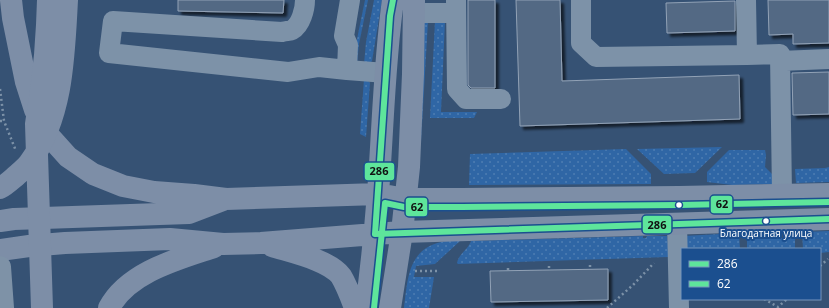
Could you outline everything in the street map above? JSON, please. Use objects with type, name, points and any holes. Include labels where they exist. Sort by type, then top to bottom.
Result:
[{"type":"highway","points":[[0,267],[3,308]]},
{"type":"main road","points":[[11,0],[26,82],[35,110],[50,137],[68,157],[93,174],[123,186],[154,192],[226,199],[378,194],[405,199],[829,194]]},
{"type":"main road","points":[[42,308],[36,124],[41,91],[48,0]]},
{"type":"main road","points":[[0,188],[6,185],[29,163],[43,140],[52,117],[62,68],[67,0]]},
{"type":"main road","points":[[366,308],[375,234],[392,0]]},
{"type":"main road","points":[[390,308],[402,232],[409,167],[414,6]]},
{"type":"main road","points":[[0,221],[14,219],[188,213],[226,199]]},
{"type":"main road","points":[[0,250],[65,243],[170,239],[223,244],[261,243],[402,232],[829,219]]},
{"type":"main road","points":[[261,243],[314,259],[328,266],[340,275],[347,287],[354,308]]},
{"type":"main road","points":[[109,308],[112,301],[126,287],[149,271],[174,260],[223,244]]},
{"type":"lane","points":[[305,0],[305,8],[300,22],[293,30],[282,32],[113,21],[109,54],[288,72],[319,67],[386,73]]},
{"type":"lane","points":[[347,70],[348,45],[344,36],[350,0]]},
{"type":"lane","points":[[581,0],[582,43],[596,57],[780,54],[782,195]]},
{"type":"lane","points":[[746,0],[747,55]]},
{"type":"lane","points":[[414,6],[456,7],[457,89],[466,99],[488,103]]},
{"type":"lane","points":[[780,60],[829,59]]},
{"type":"lane","points":[[677,224],[679,308]]},
{"type":"path","points":[[0,89],[4,121],[17,153]]},
{"type":"path","points":[[821,265],[828,259]]},
{"type":"path","points":[[607,308],[654,263]]},
{"type":"path","points":[[415,271],[439,271]]},
{"type":"path","points":[[766,300],[778,308],[785,300]]},
{"type":"shaded area","points":[[365,0],[368,0],[359,44],[357,64],[356,44]]},
{"type":"shaded area","points":[[374,0],[382,0],[372,61],[368,65],[364,64],[366,42]]},
{"type":"shaded area","points":[[428,21],[421,142],[423,24]]},
{"type":"shaded area","points":[[435,21],[445,21],[441,112],[477,112],[474,118],[430,118]]},
{"type":"shaded area","points":[[364,79],[370,83],[366,137],[360,134]]},
{"type":"shaded area","points":[[722,147],[695,173],[664,174],[637,149]]},
{"type":"shaded area","points":[[626,149],[651,174],[651,184],[469,185],[470,154]]},
{"type":"shaded area","points":[[729,150],[765,150],[765,167],[773,175],[773,184],[732,185],[707,182],[707,172]]},
{"type":"shaded area","points":[[829,167],[829,182],[796,183],[795,169]]},
{"type":"shaded area","points":[[829,231],[829,252],[821,253],[821,248],[803,248],[802,232]]},
{"type":"shaded area","points":[[739,233],[740,248],[683,248],[683,236]]},
{"type":"shaded area","points":[[643,236],[643,238],[646,238],[647,236],[667,236],[668,257],[457,263],[471,241]]},
{"type":"shaded area","points":[[795,238],[795,248],[747,248],[747,239]]},
{"type":"shaded area","points":[[446,241],[460,241],[435,264],[416,266],[414,277],[434,277],[429,308],[404,308],[409,275],[412,265],[417,257],[433,244]]},
{"type":"building","points":[[178,0],[284,0],[283,13],[178,11]]},
{"type":"building","points":[[468,0],[495,0],[495,88],[471,88],[468,85]]},
{"type":"building","points":[[516,0],[560,0],[562,81],[739,75],[740,119],[520,126]]},
{"type":"building","points":[[768,0],[829,0],[829,43],[793,44],[793,34],[769,35]]},
{"type":"building","points":[[735,1],[735,31],[667,33],[666,3]]},
{"type":"building","points":[[829,72],[829,114],[793,115],[792,73]]},
{"type":"building","points":[[608,269],[608,300],[491,302],[490,271]]},
{"type":"transit line","name":"286","points":[[393,0],[390,16],[375,234],[829,219]]},
{"type":"transit line","name":"62","points":[[374,308],[385,203],[404,207],[462,207],[829,202]]},
{"type":"place","name":"Благодатная улица","points":[[766,221]]}]
